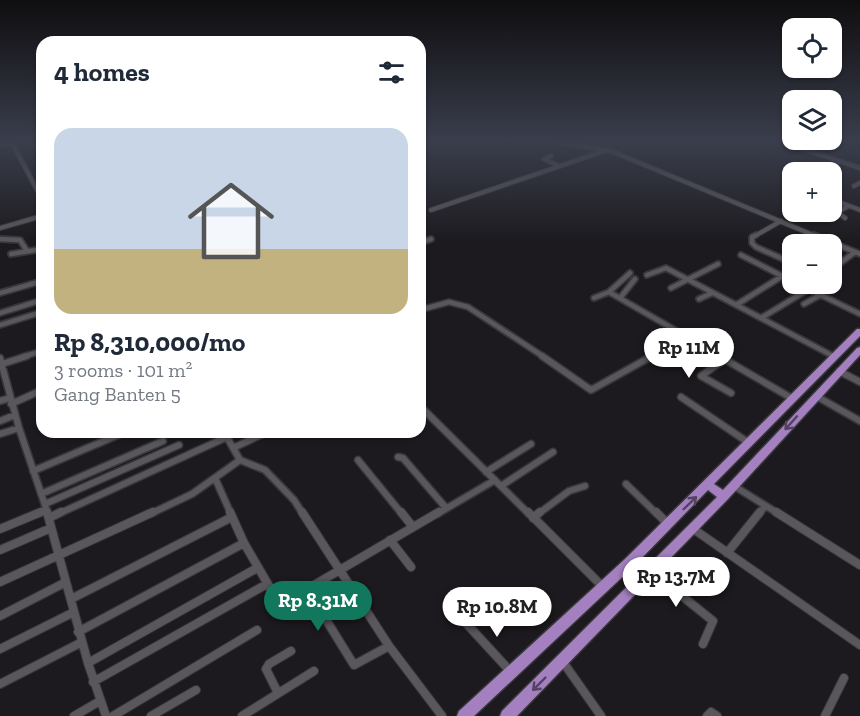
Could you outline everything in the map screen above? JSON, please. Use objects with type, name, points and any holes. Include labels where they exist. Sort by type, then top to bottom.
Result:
[{"type":"highway","points":[[464,716],[668,524],[860,331]]},
{"type":"highway","points":[[507,716],[734,486],[860,350]]},
{"type":"highway","points":[[708,485],[724,496]]},
{"type":"street","points":[[431,210],[532,175]]},
{"type":"street","points":[[668,175],[857,253]]},
{"type":"street","points":[[854,186],[860,183]]},
{"type":"street","points":[[842,203],[860,210]]},
{"type":"street","points":[[845,218],[837,212],[849,206]]},
{"type":"street","points":[[0,228],[36,218]]},
{"type":"street","points":[[780,221],[752,237],[752,243],[756,247],[782,258]]},
{"type":"street","points":[[0,239],[20,240],[27,251]]},
{"type":"street","points":[[426,241],[430,239]]},
{"type":"street","points":[[11,254],[36,250]]},
{"type":"street","points":[[842,263],[857,253]]},
{"type":"street","points":[[741,255],[782,276]]},
{"type":"street","points":[[671,288],[718,264]]},
{"type":"street","points":[[647,276],[666,268],[833,356]]},
{"type":"street","points":[[594,298],[609,292],[630,273]]},
{"type":"street","points":[[736,305],[782,277]]},
{"type":"street","points":[[621,279],[634,281],[621,298]]},
{"type":"street","points":[[0,293],[36,283]]},
{"type":"street","points":[[609,292],[793,399]]},
{"type":"street","points":[[699,299],[712,292]]},
{"type":"street","points":[[761,318],[801,294]]},
{"type":"street","points":[[804,304],[820,295],[860,314]]},
{"type":"street","points":[[426,308],[445,301],[462,304],[477,311],[595,390],[652,356]]},
{"type":"street","points":[[0,313],[36,302]]},
{"type":"street","points":[[0,325],[36,314]]},
{"type":"street","points":[[36,353],[1,366],[47,510],[78,632],[106,716]]},
{"type":"street","points":[[726,359],[701,376],[731,393]]},
{"type":"street","points":[[839,371],[860,381]]},
{"type":"street","points":[[0,401],[11,401],[36,392]]},
{"type":"street","points":[[816,396],[860,421]]},
{"type":"street","points":[[681,398],[749,443]]},
{"type":"street","points":[[426,411],[603,587]]},
{"type":"street","points":[[0,421],[15,415]]},
{"type":"street","points":[[0,434],[19,428]]},
{"type":"street","points":[[33,468],[110,438]]},
{"type":"street","points":[[0,529],[158,469],[219,438]]},
{"type":"street","points":[[227,438],[240,460],[264,470],[280,483],[294,500],[389,646],[442,716]]},
{"type":"street","points":[[233,448],[254,438]]},
{"type":"street","points":[[41,494],[163,441]]},
{"type":"street","points":[[486,472],[531,444]]},
{"type":"street","points":[[47,510],[179,445]]},
{"type":"street","points":[[501,486],[553,453]]},
{"type":"street","points":[[153,456],[158,469]]},
{"type":"street","points":[[398,457],[403,458],[446,508]]},
{"type":"street","points":[[0,582],[162,509],[215,478],[240,460]]},
{"type":"street","points":[[358,460],[413,527]]},
{"type":"street","points":[[215,478],[244,543],[280,604],[495,480]]},
{"type":"street","points":[[626,484],[668,524]]},
{"type":"street","points":[[533,518],[569,491],[585,486]]},
{"type":"street","points":[[734,486],[860,565]]},
{"type":"street","points":[[727,553],[765,506]]},
{"type":"street","points":[[71,599],[232,518]]},
{"type":"street","points":[[0,550],[51,528]]},
{"type":"street","points":[[692,528],[860,645]]},
{"type":"street","points":[[390,540],[411,567]]},
{"type":"street","points":[[78,632],[244,543]]},
{"type":"street","points":[[88,663],[257,568]]},
{"type":"street","points":[[650,570],[714,623],[703,644]]},
{"type":"street","points":[[0,616],[66,582]]},
{"type":"street","points":[[93,682],[267,584]]},
{"type":"street","points":[[307,589],[354,665],[389,646]]},
{"type":"street","points":[[0,649],[74,612]]},
{"type":"street","points":[[465,622],[510,671]]},
{"type":"street","points":[[113,716],[257,630]]},
{"type":"street","points":[[0,684],[82,642]]},
{"type":"street","points":[[278,693],[266,669],[269,664],[291,651]]},
{"type":"street","points":[[562,661],[602,716]]},
{"type":"street","points":[[242,716],[314,671]]},
{"type":"street","points":[[825,716],[844,678]]},
{"type":"street","points":[[152,716],[196,690]]},
{"type":"street","points":[[75,716],[100,701]]},
{"type":"street","points":[[707,716],[711,712],[717,716]]}]
